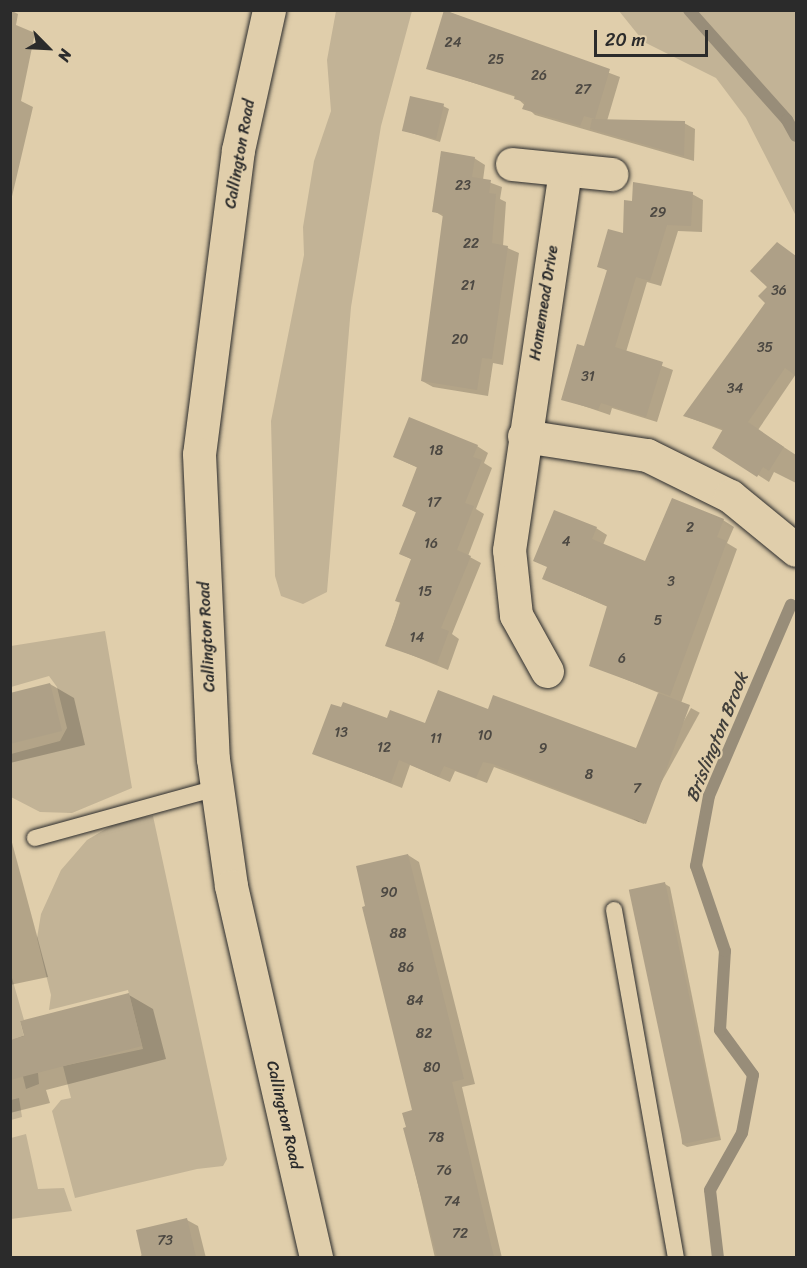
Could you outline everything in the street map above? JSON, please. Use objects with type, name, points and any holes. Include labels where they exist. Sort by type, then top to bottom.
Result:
[{"type":"main road","name":"Callington Road","points":[[269,10],[238,150],[199,454],[217,788],[231,886],[316,1257]]},
{"type":"main road","points":[[512,164],[610,174]]},
{"type":"main road","name":"Homemead Drive","points":[[547,671],[516,615],[509,550],[565,170]]},
{"type":"main road","points":[[524,436],[647,455],[730,496],[796,550]]},
{"type":"lane","points":[[35,838],[217,788]]},
{"type":"lane","points":[[614,910],[676,1257]]},
{"type":"shaded area","points":[[336,11],[412,11],[381,126],[351,307],[327,592],[303,604],[281,596],[275,576],[271,421],[304,255],[303,227],[314,161],[331,111],[327,60]]},
{"type":"shaded area","points":[[619,11],[796,11],[796,216],[746,118],[716,78],[644,42]]},
{"type":"shaded area","points":[[105,631],[132,788],[72,813],[40,812],[11,797],[11,754],[60,741],[67,728],[57,687],[49,676],[11,687],[11,646]]},
{"type":"shaded area","points":[[153,816],[227,1159],[223,1166],[197,1169],[75,1198],[52,1111],[61,1100],[71,1098],[63,1066],[143,1049],[128,990],[49,1010],[51,995],[37,938],[41,914],[61,870],[87,840],[121,820]]},
{"type":"shaded area","points":[[10,971],[24,1020],[20,1021],[33,1073],[38,1073],[39,1084],[26,1089],[14,1039],[11,1040]]},
{"type":"shaded area","points":[[19,1098],[22,1117],[11,1120],[11,1100]]},
{"type":"shaded area","points":[[26,1134],[38,1189],[64,1188],[72,1211],[11,1219],[11,1138]]},
{"type":"building","points":[[444,10],[610,69],[595,119],[584,116],[580,126],[522,109],[525,102],[514,99],[515,95],[426,69]]},
{"type":"building","points":[[410,96],[444,104],[436,139],[402,131]]},
{"type":"building","points":[[592,119],[685,121],[684,156],[590,129]]},
{"type":"building","points":[[441,151],[475,157],[472,177],[491,180],[489,193],[496,194],[492,243],[508,246],[492,359],[482,358],[477,390],[421,381],[443,214],[432,212]]},
{"type":"building","points":[[633,182],[693,192],[691,226],[667,225],[650,281],[636,277],[615,347],[663,362],[646,417],[601,403],[598,410],[561,400],[577,344],[584,346],[607,270],[597,267],[608,229],[623,233],[624,200],[632,201]]},
{"type":"building","points":[[777,242],[796,256],[796,376],[785,368],[748,422],[784,447],[769,471],[763,467],[757,477],[712,448],[723,429],[683,416],[765,303],[758,296],[767,287],[750,271]]},
{"type":"building","points":[[409,417],[478,445],[473,457],[482,460],[465,503],[474,506],[457,550],[471,556],[441,628],[449,631],[437,664],[385,646],[401,603],[395,601],[411,559],[399,554],[416,512],[402,506],[417,467],[393,457]]},
{"type":"building","points":[[672,498],[724,519],[717,537],[727,541],[670,696],[589,666],[607,606],[542,579],[547,567],[533,561],[554,510],[597,527],[592,539],[645,561]]},
{"type":"building","points":[[50,683],[62,731],[10,744],[10,693]]},
{"type":"building","points":[[438,690],[488,709],[493,695],[636,748],[658,693],[690,705],[646,824],[493,764],[483,762],[476,778],[444,766],[439,777],[399,760],[391,783],[312,754],[331,704],[341,707],[343,702],[387,718],[390,710],[425,723]]},
{"type":"building","points":[[408,854],[464,1079],[452,1082],[494,1257],[437,1257],[403,1128],[406,1127],[402,1113],[412,1110],[362,907],[365,906],[356,866]]},
{"type":"building","points":[[665,882],[719,1136],[683,1144],[629,890]]},
{"type":"building","points":[[129,993],[142,1046],[10,1080],[10,1040],[24,1036],[20,1021]]},
{"type":"building","points":[[187,1218],[196,1257],[142,1257],[136,1230]]},
{"type":"waterway","name":"Brislington Brook","points":[[689,10],[787,120],[796,136]]},
{"type":"waterway","name":"Brislington Brook","points":[[718,1258],[710,1190],[742,1133],[753,1075],[720,1030],[725,951],[696,866],[709,796],[791,605]]}]
